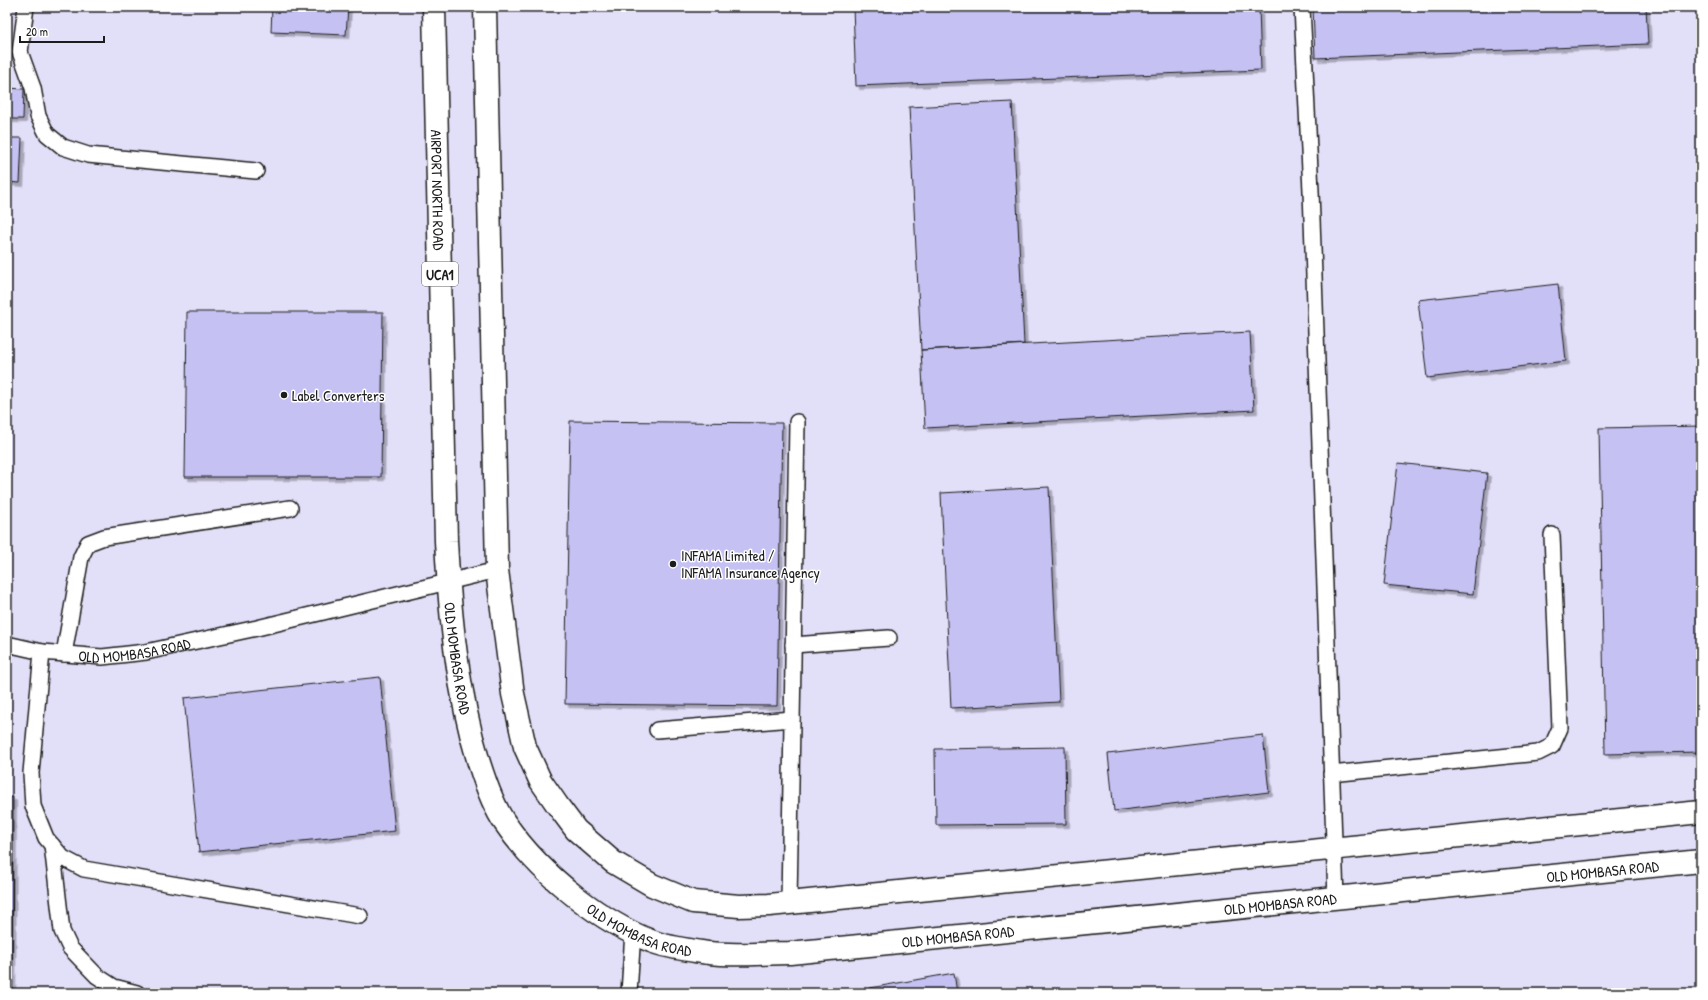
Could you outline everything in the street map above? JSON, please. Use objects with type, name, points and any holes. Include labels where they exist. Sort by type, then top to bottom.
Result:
[{"type":"main road","name":"AIRPORT NORTH ROAD","points":[[434,7],[446,541]]},
{"type":"main road","points":[[485,7],[497,570],[513,694],[525,747],[540,780],[576,830],[613,862],[652,885],[693,902],[739,906],[789,904],[1701,812]]},
{"type":"main road","name":"OLD MOMBASA ROAD","points":[[446,541],[457,662],[469,730],[484,779],[504,822],[535,860],[559,884],[585,904],[651,941],[710,953],[790,952],[1701,861]]},
{"type":"lane","points":[[26,7],[13,52],[33,88],[38,116],[47,134],[63,147],[88,155],[256,171]]},
{"type":"lane","points":[[1302,7],[1311,198],[1331,774],[1336,849],[1336,898]]},
{"type":"lane","points":[[789,904],[797,422]]},
{"type":"lane","points":[[64,654],[81,557],[88,544],[104,537],[290,508]]},
{"type":"lane","points":[[1331,774],[1538,753],[1552,746],[1560,728],[1552,535]]},
{"type":"lane","name":"OLD MOMBASA ROAD","points":[[7,644],[42,652],[102,657],[146,652],[449,583],[497,570]]},
{"type":"lane","points":[[793,645],[889,638]]},
{"type":"lane","points":[[42,652],[30,773],[33,806],[46,838],[63,858],[84,870],[360,916]]},
{"type":"lane","points":[[657,730],[792,720]]},
{"type":"lane","points":[[52,845],[62,931],[70,948],[97,976],[114,987],[137,993]]},
{"type":"lane","points":[[629,993],[633,932]]},
{"type":"shaded area","points":[[7,7],[1701,7],[1701,993],[7,993]]},
{"type":"building","points":[[272,7],[348,7],[346,35],[271,32]]},
{"type":"building","points":[[853,7],[1259,7],[1261,70],[856,86]]},
{"type":"building","points":[[1313,7],[1646,7],[1648,44],[1315,58]]},
{"type":"building","points":[[7,88],[24,89],[23,119],[7,119]]},
{"type":"building","points":[[1012,102],[1024,344],[921,350],[909,107]]},
{"type":"building","points":[[7,138],[22,138],[20,183],[7,182]]},
{"type":"building","points":[[1558,284],[1566,361],[1427,378],[1418,300]]},
{"type":"building","name":"Label Converters","points":[[187,312],[383,312],[381,477],[185,477]]},
{"type":"building","points":[[1250,332],[1254,410],[925,428],[921,350]]},
{"type":"building","name":"INFAMA Limited / INFAMA Insurance Agency","points":[[570,421],[782,423],[777,706],[565,704]]},
{"type":"building","points":[[1701,426],[1701,752],[1605,754],[1599,428]]},
{"type":"building","points":[[1398,463],[1487,473],[1473,594],[1384,585]]},
{"type":"building","points":[[1049,487],[1059,702],[951,708],[941,493]]},
{"type":"building","points":[[380,677],[395,831],[199,852],[184,698]]},
{"type":"building","points":[[1263,735],[1269,792],[1114,811],[1108,754]]},
{"type":"building","points":[[1065,747],[1066,824],[936,825],[935,749]]},
{"type":"building","points":[[7,797],[13,797],[12,993],[7,993]]},
{"type":"building","points":[[954,973],[957,993],[870,993],[870,988]]},
{"type":"place","name":"Label Converters","points":[[284,395]]},
{"type":"place","name":"INFAMA Limited / INFAMA Insurance Agency","points":[[673,564]]}]
